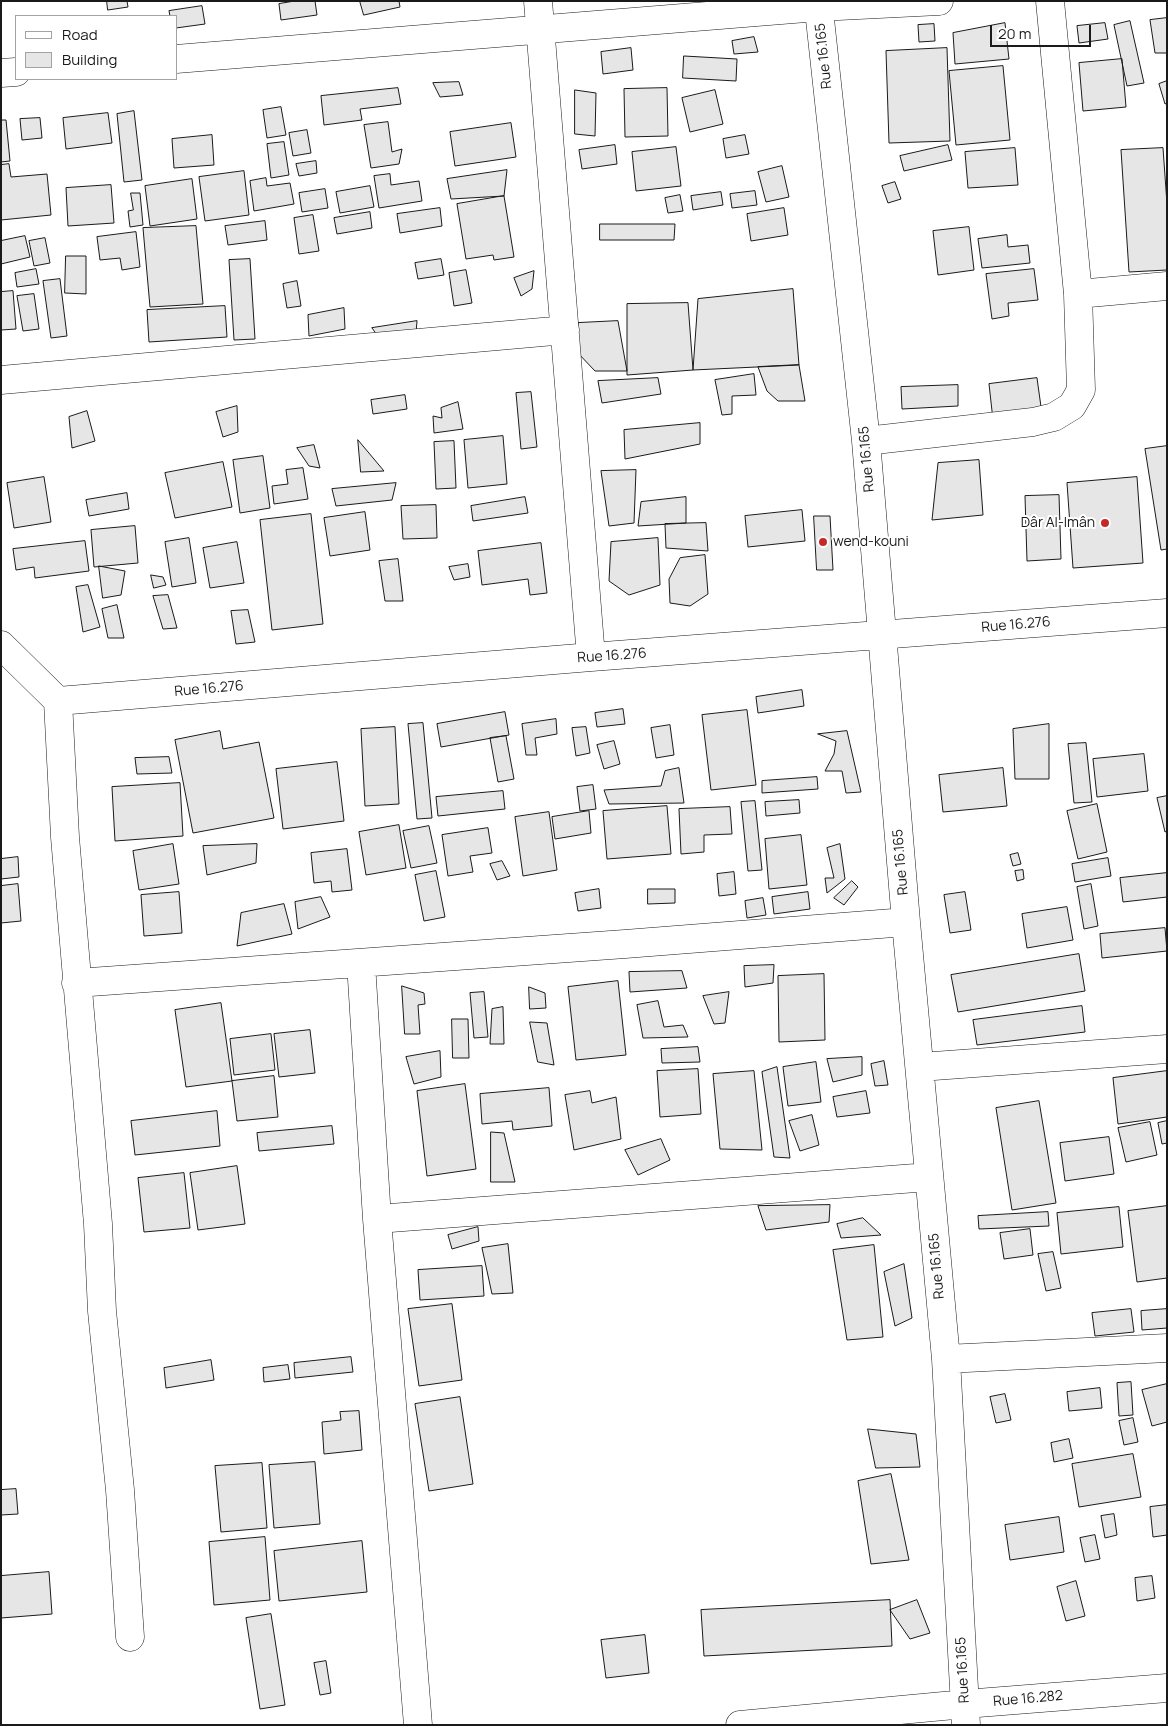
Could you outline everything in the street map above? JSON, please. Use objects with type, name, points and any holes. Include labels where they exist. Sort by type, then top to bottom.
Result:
[{"type":"street","points":[[538,1],[591,657]]},
{"type":"street","points":[[178,59],[540,30],[818,4],[939,1]]},
{"type":"street","points":[[866,441],[1033,422],[1054,417],[1072,406],[1081,390],[1078,294],[1050,1]]},
{"type":"street","name":"Rue 16.165","points":[[818,4],[866,441],[906,922],[946,1359],[965,1714]]},
{"type":"street","points":[[1,73],[15,72]]},
{"type":"street","points":[[1078,294],[1167,286]]},
{"type":"street","points":[[1,380],[565,330]]},
{"type":"street","name":"Rue 16.276","points":[[58,701],[591,657],[1167,613]]},
{"type":"street","points":[[1,646],[58,701],[65,837],[76,983],[98,1224],[102,1311],[120,1490],[130,1637]]},
{"type":"street","points":[[76,983],[361,964],[906,922]]},
{"type":"street","points":[[361,964],[377,1219],[418,1725]]},
{"type":"street","points":[[920,1067],[1167,1049]]},
{"type":"street","points":[[377,1219],[929,1177]]},
{"type":"street","points":[[946,1359],[1167,1348]]},
{"type":"street","name":"Rue 16.282","points":[[740,1725],[965,1714],[1167,1688]]},
{"type":"building","points":[[107,1],[127,1],[128,7],[108,10]]},
{"type":"building","points":[[295,1],[315,1],[317,15],[281,20],[279,4]]},
{"type":"building","points":[[360,1],[399,1],[400,7],[364,15]]},
{"type":"building","points":[[202,6],[205,24],[178,28],[178,15],[170,15],[169,11]]},
{"type":"building","points":[[1167,18],[1167,53],[1155,53],[1150,20]]},
{"type":"building","points":[[1130,21],[1144,83],[1127,86],[1114,25]]},
{"type":"building","points":[[1005,23],[1009,59],[955,64],[953,33]]},
{"type":"building","points":[[1105,23],[1108,39],[1079,43],[1077,26]]},
{"type":"building","points":[[934,24],[935,41],[919,42],[918,25]]},
{"type":"building","points":[[754,37],[758,52],[734,54],[732,41]]},
{"type":"building","points":[[631,48],[633,70],[603,74],[601,52]]},
{"type":"building","points":[[947,48],[950,141],[889,143],[886,51]]},
{"type":"building","points":[[684,56],[737,59],[736,81],[683,78]]},
{"type":"building","points":[[1122,59],[1126,107],[1083,111],[1079,63]]},
{"type":"building","points":[[1003,66],[1010,140],[956,145],[949,71]]},
{"type":"building","points":[[1167,81],[1167,103],[1165,104],[1159,84]]},
{"type":"building","points":[[459,82],[463,95],[440,97],[433,83]]},
{"type":"building","points":[[398,88],[401,104],[360,109],[362,120],[324,125],[321,96]]},
{"type":"building","points":[[667,88],[668,136],[625,137],[624,89]]},
{"type":"building","points":[[575,90],[596,93],[595,136],[575,134]]},
{"type":"building","points":[[715,90],[723,124],[690,132],[682,98]]},
{"type":"building","points":[[281,107],[286,135],[267,138],[263,110]]},
{"type":"building","points":[[134,111],[142,180],[124,182],[117,114]]},
{"type":"building","points":[[108,113],[112,143],[66,149],[63,118]]},
{"type":"building","points":[[40,118],[42,138],[22,140],[20,119]]},
{"type":"building","points":[[1,120],[6,120],[10,161],[1,162]]},
{"type":"building","points":[[388,122],[392,152],[402,149],[399,164],[371,168],[364,125]]},
{"type":"building","points":[[511,123],[516,157],[455,166],[450,132]]},
{"type":"building","points":[[307,130],[311,153],[293,156],[289,133]]},
{"type":"building","points":[[212,135],[214,165],[174,168],[172,139]]},
{"type":"building","points":[[745,135],[749,154],[726,158],[723,139]]},
{"type":"building","points":[[284,142],[289,175],[271,178],[267,144]]},
{"type":"building","points":[[615,145],[617,164],[582,169],[579,150]]},
{"type":"building","points":[[948,145],[952,160],[904,171],[900,156]]},
{"type":"building","points":[[676,147],[681,186],[636,191],[632,152]]},
{"type":"building","points":[[1015,148],[1018,185],[968,188],[965,152]]},
{"type":"building","points":[[1163,148],[1167,204],[1167,270],[1129,272],[1121,150]]},
{"type":"building","points":[[316,161],[317,173],[299,176],[296,164]]},
{"type":"building","points":[[9,164],[11,177],[47,174],[51,215],[1,220],[1,165]]},
{"type":"building","points":[[782,166],[789,197],[766,202],[758,172]]},
{"type":"building","points":[[507,170],[504,196],[451,199],[447,179]]},
{"type":"building","points":[[244,171],[249,215],[205,221],[199,177]]},
{"type":"building","points":[[390,174],[391,185],[419,181],[422,201],[379,208],[374,176]]},
{"type":"building","points":[[266,178],[267,186],[290,183],[294,204],[254,211],[250,181]]},
{"type":"building","points":[[192,179],[197,219],[150,226],[145,186]]},
{"type":"building","points":[[895,182],[901,199],[888,203],[882,186]]},
{"type":"building","points":[[111,185],[114,223],[68,226],[66,188]]},
{"type":"building","points":[[370,186],[374,207],[340,213],[336,192]]},
{"type":"building","points":[[325,189],[328,208],[302,212],[299,193]]},
{"type":"building","points":[[755,191],[757,205],[732,208],[730,194]]},
{"type":"building","points":[[721,192],[723,205],[693,210],[691,196]]},
{"type":"building","points":[[131,193],[140,193],[143,225],[130,227],[128,211],[133,210]]},
{"type":"building","points":[[680,195],[683,211],[668,213],[665,198]]},
{"type":"building","points":[[504,196],[514,257],[494,260],[493,255],[466,259],[457,204]]},
{"type":"building","points":[[440,208],[442,226],[400,233],[397,214]]},
{"type":"building","points":[[784,208],[788,235],[751,241],[747,214]]},
{"type":"building","points":[[370,212],[372,228],[337,234],[334,218]]},
{"type":"building","points":[[313,215],[319,251],[299,254],[294,218]]},
{"type":"building","points":[[265,221],[267,240],[228,245],[225,226]]},
{"type":"building","points":[[600,224],[675,224],[674,240],[600,240]]},
{"type":"building","points":[[196,226],[203,304],[150,307],[143,228]]},
{"type":"building","points":[[969,227],[974,270],[938,275],[933,231]]},
{"type":"building","points":[[136,232],[140,267],[122,270],[120,258],[100,260],[97,237]]},
{"type":"building","points":[[1007,235],[1008,247],[1028,245],[1030,263],[982,268],[978,239]]},
{"type":"building","points":[[25,236],[30,257],[1,264],[1,241]]},
{"type":"building","points":[[45,238],[50,263],[34,266],[29,241]]},
{"type":"building","points":[[66,256],[86,256],[86,294],[65,293]]},
{"type":"building","points":[[250,259],[255,339],[234,340],[229,260]]},
{"type":"building","points":[[441,259],[444,275],[418,279],[415,263]]},
{"type":"building","points":[[36,269],[39,284],[17,287],[15,273]]},
{"type":"building","points":[[1034,269],[1038,300],[1008,303],[1009,316],[992,319],[986,274]]},
{"type":"building","points":[[466,270],[472,303],[454,306],[449,273]]},
{"type":"building","points":[[534,271],[532,289],[521,296],[514,278]]},
{"type":"building","points":[[60,279],[67,336],[51,338],[43,281]]},
{"type":"building","points":[[297,281],[301,306],[287,308],[283,284]]},
{"type":"building","points":[[793,289],[799,365],[693,370],[698,299]]},
{"type":"building","points":[[13,291],[16,329],[1,330],[1,292]]},
{"type":"building","points":[[34,294],[39,329],[23,331],[17,296]]},
{"type":"building","points":[[688,303],[693,370],[627,375],[627,304]]},
{"type":"building","points":[[225,306],[227,337],[149,342],[147,310]]},
{"type":"building","points":[[344,308],[345,329],[309,336],[308,315]]},
{"type":"building","points":[[417,321],[416,333],[385,346],[372,328]]},
{"type":"building","points":[[618,321],[627,371],[595,371],[576,351],[578,323]]},
{"type":"building","points":[[799,365],[805,401],[778,401],[767,391],[758,367]]},
{"type":"building","points":[[754,374],[756,395],[732,396],[732,414],[722,415],[715,380]]},
{"type":"building","points":[[658,378],[661,394],[602,403],[598,381]]},
{"type":"building","points":[[1037,378],[1042,414],[993,420],[989,384]]},
{"type":"building","points":[[958,385],[958,406],[902,409],[901,387]]},
{"type":"building","points":[[531,392],[537,447],[521,449],[516,393]]},
{"type":"building","points":[[405,395],[407,409],[373,414],[371,400]]},
{"type":"building","points":[[458,402],[463,429],[434,433],[433,416],[442,418],[441,408]]},
{"type":"building","points":[[237,406],[238,432],[223,437],[216,412]]},
{"type":"building","points":[[87,411],[95,441],[72,448],[69,417]]},
{"type":"building","points":[[700,423],[700,444],[625,459],[624,430]]},
{"type":"building","points":[[503,436],[507,484],[468,488],[464,440]]},
{"type":"building","points":[[358,440],[384,471],[361,472]]},
{"type":"building","points":[[454,441],[456,488],[436,489],[434,442]]},
{"type":"building","points":[[314,445],[320,468],[309,466],[297,448]]},
{"type":"building","points":[[1167,446],[1167,549],[1161,550],[1145,449]]},
{"type":"building","points":[[263,456],[270,508],[240,513],[233,460]]},
{"type":"building","points":[[979,460],[983,515],[932,520],[938,463]]},
{"type":"building","points":[[223,462],[232,507],[175,518],[165,473]]},
{"type":"building","points":[[303,468],[308,499],[274,504],[272,486],[288,484],[286,470]]},
{"type":"building","points":[[636,470],[634,523],[609,526],[601,471]]},
{"type":"building","points":[[44,477],[51,522],[14,528],[7,483]]},
{"type":"building","name":"Dâr Al-Imân","points":[[1137,477],[1143,563],[1073,568],[1067,483]]},
{"type":"building","points":[[396,483],[392,500],[336,506],[332,489]]},
{"type":"building","points":[[127,493],[129,509],[89,516],[86,500]]},
{"type":"building","points":[[1059,495],[1061,559],[1027,561],[1025,496]]},
{"type":"building","points":[[525,497],[528,513],[473,521],[471,506]]},
{"type":"building","points":[[686,497],[686,523],[638,526],[641,502]]},
{"type":"building","points":[[436,505],[437,538],[403,539],[401,506]]},
{"type":"building","points":[[802,510],[805,541],[748,547],[745,516]]},
{"type":"building","points":[[365,512],[370,550],[330,556],[324,518]]},
{"type":"building","points":[[311,514],[323,624],[272,630],[260,520]]},
{"type":"building","points":[[814,516],[830,516],[833,570],[817,570]]},
{"type":"building","points":[[706,523],[708,551],[666,548],[665,524]]},
{"type":"building","points":[[135,526],[138,563],[94,567],[91,530]]},
{"type":"building","points":[[189,538],[196,583],[172,587],[165,542]]},
{"type":"building","points":[[658,538],[660,585],[629,595],[609,581],[611,542]]},
{"type":"building","points":[[85,541],[89,571],[35,578],[34,567],[16,570],[13,549]]},
{"type":"building","points":[[237,542],[244,583],[210,588],[203,548]]},
{"type":"building","points":[[541,543],[547,593],[530,595],[528,579],[482,585],[478,551]]},
{"type":"building","points":[[705,555],[708,594],[690,606],[670,603],[669,579],[680,558]]},
{"type":"building","points":[[398,559],[403,601],[385,601],[379,561]]},
{"type":"building","points":[[468,564],[470,577],[454,580],[449,567]]},
{"type":"building","points":[[99,566],[125,571],[121,595],[103,598]]},
{"type":"building","points":[[151,575],[163,577],[166,585],[154,588]]},
{"type":"building","points":[[88,585],[100,627],[83,632],[76,587]]},
{"type":"building","points":[[168,595],[177,628],[163,629],[153,596]]},
{"type":"building","points":[[117,605],[124,638],[108,638],[102,609]]},
{"type":"building","points":[[248,610],[255,642],[236,644],[231,611]]},
{"type":"building","points":[[802,690],[804,706],[758,713],[756,697]]},
{"type":"building","points":[[623,709],[625,724],[597,727],[595,713]]},
{"type":"building","points":[[747,710],[756,785],[711,790],[702,715]]},
{"type":"building","points":[[505,712],[509,735],[441,747],[437,724]]},
{"type":"building","points":[[556,719],[557,734],[535,738],[537,755],[526,755],[522,724]]},
{"type":"building","points":[[423,723],[432,818],[417,819],[408,724]]},
{"type":"building","points":[[1049,724],[1049,779],[1015,779],[1013,729]]},
{"type":"building","points":[[670,725],[674,755],[656,758],[651,728]]},
{"type":"building","points":[[395,727],[399,804],[365,806],[361,729]]},
{"type":"building","points":[[586,727],[590,753],[576,756],[572,728]]},
{"type":"building","points":[[220,731],[223,749],[259,742],[274,818],[193,833],[175,740]]},
{"type":"building","points":[[847,731],[861,792],[846,793],[842,771],[825,771],[834,754],[836,741],[818,734]]},
{"type":"building","points":[[506,736],[514,779],[498,782],[490,738]]},
{"type":"building","points":[[614,741],[620,764],[604,769],[597,745]]},
{"type":"building","points":[[1086,743],[1092,802],[1074,803],[1068,744]]},
{"type":"building","points":[[1144,754],[1148,791],[1097,797],[1093,759]]},
{"type":"building","points":[[169,757],[172,773],[137,774],[135,758]]},
{"type":"building","points":[[337,762],[344,821],[283,829],[276,769]]},
{"type":"building","points":[[679,768],[684,803],[609,804],[604,790],[661,786],[665,771]]},
{"type":"building","points":[[1003,768],[1007,806],[943,812],[939,775]]},
{"type":"building","points":[[817,777],[818,789],[762,793],[762,781]]},
{"type":"building","points":[[180,783],[183,836],[115,841],[112,787]]},
{"type":"building","points":[[593,785],[596,809],[580,811],[577,787]]},
{"type":"building","points":[[503,791],[505,809],[438,816],[436,797]]},
{"type":"building","points":[[1167,796],[1167,831],[1165,832],[1157,798]]},
{"type":"building","points":[[799,800],[800,813],[766,816],[765,802]]},
{"type":"building","points":[[755,801],[762,870],[748,871],[741,802]]},
{"type":"building","points":[[1097,804],[1107,852],[1078,859],[1067,811]]},
{"type":"building","points":[[667,806],[671,854],[607,859],[603,811]]},
{"type":"building","points":[[730,807],[732,834],[704,835],[704,852],[681,854],[679,809]]},
{"type":"building","points":[[589,811],[591,833],[555,839],[552,817]]},
{"type":"building","points":[[549,812],[557,870],[523,876],[515,817]]},
{"type":"building","points":[[399,825],[406,868],[366,875],[359,832]]},
{"type":"building","points":[[429,826],[437,863],[411,868],[403,831]]},
{"type":"building","points":[[488,828],[492,853],[470,856],[473,872],[448,876],[442,835]]},
{"type":"building","points":[[801,835],[807,885],[769,889],[765,839]]},
{"type":"building","points":[[173,844],[179,884],[139,890],[133,851]]},
{"type":"building","points":[[257,844],[256,863],[207,875],[203,846]]},
{"type":"building","points":[[840,844],[845,879],[827,893],[825,878],[834,878],[827,848]]},
{"type":"building","points":[[347,849],[352,890],[332,892],[331,881],[314,883],[311,853]]},
{"type":"building","points":[[1018,853],[1021,864],[1013,866],[1010,855]]},
{"type":"building","points":[[18,857],[19,877],[1,879],[1,859]]},
{"type":"building","points":[[1108,858],[1111,876],[1075,882],[1072,864]]},
{"type":"building","points":[[502,861],[510,876],[497,880],[490,864]]},
{"type":"building","points":[[1023,870],[1024,879],[1017,881],[1015,871]]},
{"type":"building","points":[[436,871],[445,917],[424,921],[415,875]]},
{"type":"building","points":[[734,872],[736,894],[719,896],[717,874]]},
{"type":"building","points":[[1167,873],[1167,897],[1123,902],[1120,878]]},
{"type":"building","points":[[852,881],[858,887],[844,905],[834,898]]},
{"type":"building","points":[[18,884],[21,921],[1,923],[1,886]]},
{"type":"building","points":[[1091,884],[1098,926],[1084,929],[1077,887]]},
{"type":"building","points":[[599,889],[601,908],[578,911],[575,893]]},
{"type":"building","points":[[648,889],[675,889],[675,903],[648,904]]},
{"type":"building","points":[[179,892],[182,933],[144,936],[141,895]]},
{"type":"building","points":[[808,892],[810,909],[774,914],[772,897]]},
{"type":"building","points":[[965,892],[971,930],[950,933],[944,895]]},
{"type":"building","points":[[321,897],[330,917],[298,929],[295,902]]},
{"type":"building","points":[[763,898],[766,915],[747,918],[745,901]]},
{"type":"building","points":[[284,904],[292,934],[237,946],[241,913]]},
{"type":"building","points":[[1067,907],[1073,940],[1027,948],[1022,914]]},
{"type":"building","points":[[1165,928],[1167,951],[1102,958],[1100,934]]},
{"type":"building","points":[[1079,954],[1085,991],[958,1012],[951,975]]},
{"type":"building","points":[[774,965],[773,983],[745,987],[744,966]]},
{"type":"building","points":[[682,971],[687,988],[630,992],[629,972]]},
{"type":"building","points":[[824,974],[825,1040],[779,1042],[778,976]]},
{"type":"building","points":[[618,981],[626,1055],[576,1060],[568,987]]},
{"type":"building","points":[[402,986],[424,993],[425,1004],[418,1005],[420,1034],[405,1034]]},
{"type":"building","points":[[529,987],[545,993],[546,1008],[530,1009]]},
{"type":"building","points":[[484,992],[488,1037],[474,1038],[470,993]]},
{"type":"building","points":[[729,992],[725,1023],[714,1024],[703,996]]},
{"type":"building","points":[[658,1001],[664,1027],[683,1025],[688,1037],[643,1038],[637,1005]]},
{"type":"building","points":[[221,1003],[232,1081],[186,1087],[175,1010]]},
{"type":"building","points":[[1082,1006],[1085,1032],[977,1045],[973,1020]]},
{"type":"building","points":[[503,1007],[504,1044],[490,1044],[492,1009]]},
{"type":"building","points":[[452,1019],[468,1019],[469,1058],[453,1058]]},
{"type":"building","points":[[530,1022],[547,1023],[554,1065],[538,1062]]},
{"type":"building","points":[[310,1030],[315,1073],[279,1077],[274,1034]]},
{"type":"building","points":[[271,1034],[275,1070],[234,1075],[230,1039]]},
{"type":"building","points":[[698,1047],[700,1062],[662,1063],[661,1049]]},
{"type":"building","points":[[440,1051],[441,1077],[414,1084],[406,1057]]},
{"type":"building","points":[[862,1057],[862,1075],[833,1082],[827,1059]]},
{"type":"building","points":[[884,1061],[888,1085],[875,1086],[871,1064]]},
{"type":"building","points":[[816,1062],[821,1102],[788,1106],[783,1067]]},
{"type":"building","points":[[777,1067],[790,1158],[774,1157],[762,1072]]},
{"type":"building","points":[[698,1069],[701,1114],[660,1117],[657,1071]]},
{"type":"building","points":[[754,1071],[762,1150],[720,1149],[713,1074]]},
{"type":"building","points":[[1167,1071],[1167,1117],[1118,1124],[1113,1078]]},
{"type":"building","points":[[274,1076],[278,1117],[237,1121],[232,1081]]},
{"type":"building","points":[[465,1084],[476,1169],[427,1176],[417,1091]]},
{"type":"building","points":[[549,1088],[552,1126],[513,1130],[512,1121],[482,1124],[480,1094]]},
{"type":"building","points":[[590,1091],[592,1103],[616,1097],[621,1139],[574,1150],[565,1095]]},
{"type":"building","points":[[866,1091],[870,1113],[837,1117],[833,1097]]},
{"type":"building","points":[[1039,1101],[1056,1203],[1012,1210],[996,1108]]},
{"type":"building","points":[[217,1111],[220,1146],[135,1155],[131,1121]]},
{"type":"building","points":[[812,1115],[819,1145],[800,1151],[789,1121]]},
{"type":"building","points":[[1167,1121],[1167,1143],[1162,1144],[1158,1123]]},
{"type":"building","points":[[1150,1122],[1157,1155],[1126,1162],[1118,1128]]},
{"type":"building","points":[[332,1126],[334,1144],[259,1151],[257,1133]]},
{"type":"building","points":[[491,1132],[504,1133],[515,1182],[491,1182]]},
{"type":"building","points":[[1109,1137],[1114,1174],[1065,1181],[1060,1143]]},
{"type":"building","points":[[661,1139],[670,1160],[638,1175],[625,1150]]},
{"type":"building","points":[[237,1166],[245,1224],[198,1230],[190,1173]]},
{"type":"building","points":[[184,1173],[190,1228],[144,1232],[138,1178]]},
{"type":"building","points":[[830,1205],[829,1222],[766,1230],[758,1206]]},
{"type":"building","points":[[1167,1206],[1167,1278],[1137,1282],[1128,1211]]},
{"type":"building","points":[[1119,1207],[1123,1247],[1061,1254],[1057,1213]]},
{"type":"building","points":[[1048,1212],[1049,1226],[979,1229],[978,1216]]},
{"type":"building","points":[[863,1218],[881,1235],[841,1238],[837,1224]]},
{"type":"building","points":[[478,1227],[479,1241],[452,1249],[448,1235]]},
{"type":"building","points":[[1030,1229],[1033,1255],[1004,1259],[1000,1233]]},
{"type":"building","points":[[508,1244],[513,1293],[492,1294],[482,1248]]},
{"type":"building","points":[[874,1245],[883,1337],[847,1340],[833,1250]]},
{"type":"building","points":[[1053,1252],[1061,1288],[1046,1291],[1038,1254]]},
{"type":"building","points":[[904,1264],[912,1318],[895,1326],[884,1272]]},
{"type":"building","points":[[482,1266],[484,1296],[420,1300],[418,1270]]},
{"type":"building","points":[[452,1304],[462,1380],[419,1386],[408,1309]]},
{"type":"building","points":[[1131,1309],[1134,1332],[1095,1336],[1092,1313]]},
{"type":"building","points":[[1167,1309],[1167,1328],[1142,1330],[1141,1311]]},
{"type":"building","points":[[351,1357],[353,1372],[295,1378],[294,1363]]},
{"type":"building","points":[[211,1360],[214,1380],[166,1388],[164,1368]]},
{"type":"building","points":[[288,1365],[290,1379],[264,1382],[263,1368]]},
{"type":"building","points":[[1131,1382],[1133,1415],[1119,1416],[1117,1383]]},
{"type":"building","points":[[1167,1384],[1167,1422],[1152,1426],[1142,1390]]},
{"type":"building","points":[[1100,1388],[1102,1408],[1069,1411],[1067,1392]]},
{"type":"building","points":[[1005,1394],[1011,1420],[996,1423],[990,1397]]},
{"type":"building","points":[[460,1397],[473,1484],[429,1491],[415,1404]]},
{"type":"building","points":[[359,1411],[362,1450],[324,1454],[322,1422],[341,1420],[340,1412]]},
{"type":"building","points":[[1133,1418],[1138,1442],[1124,1445],[1119,1421]]},
{"type":"building","points":[[868,1429],[916,1434],[920,1467],[876,1468]]},
{"type":"building","points":[[1069,1439],[1073,1458],[1054,1462],[1051,1443]]},
{"type":"building","points":[[1133,1454],[1141,1497],[1079,1507],[1072,1464]]},
{"type":"building","points":[[315,1462],[320,1524],[274,1528],[269,1465]]},
{"type":"building","points":[[262,1463],[267,1528],[221,1532],[215,1466]]},
{"type":"building","points":[[891,1474],[909,1560],[871,1564],[858,1481]]},
{"type":"building","points":[[16,1489],[18,1514],[1,1515],[1,1490]]},
{"type":"building","points":[[1167,1505],[1167,1535],[1153,1537],[1150,1507]]},
{"type":"building","points":[[1114,1514],[1117,1535],[1105,1538],[1101,1516]]},
{"type":"building","points":[[1059,1517],[1064,1552],[1010,1560],[1005,1525]]},
{"type":"building","points":[[1095,1535],[1100,1559],[1085,1562],[1080,1538]]},
{"type":"building","points":[[265,1537],[270,1600],[214,1605],[209,1542]]},
{"type":"building","points":[[362,1541],[367,1592],[279,1601],[274,1551]]},
{"type":"building","points":[[49,1572],[52,1614],[1,1618],[1,1576]]},
{"type":"building","points":[[1152,1576],[1155,1598],[1137,1601],[1135,1578]]},
{"type":"building","points":[[1076,1581],[1085,1616],[1066,1621],[1057,1587]]},
{"type":"building","points":[[890,1600],[892,1646],[704,1656],[701,1610]]},
{"type":"building","points":[[917,1600],[930,1633],[910,1639],[890,1610]]},
{"type":"building","points":[[271,1614],[285,1705],[260,1709],[246,1618]]},
{"type":"building","points":[[645,1635],[649,1673],[606,1678],[601,1640]]},
{"type":"building","points":[[326,1661],[331,1693],[320,1695],[314,1663]]},
{"type":"place","name":"Dâr Al-Imân","points":[[1105,523]]},
{"type":"place","name":"wend-kouni","points":[[823,542]]}]
